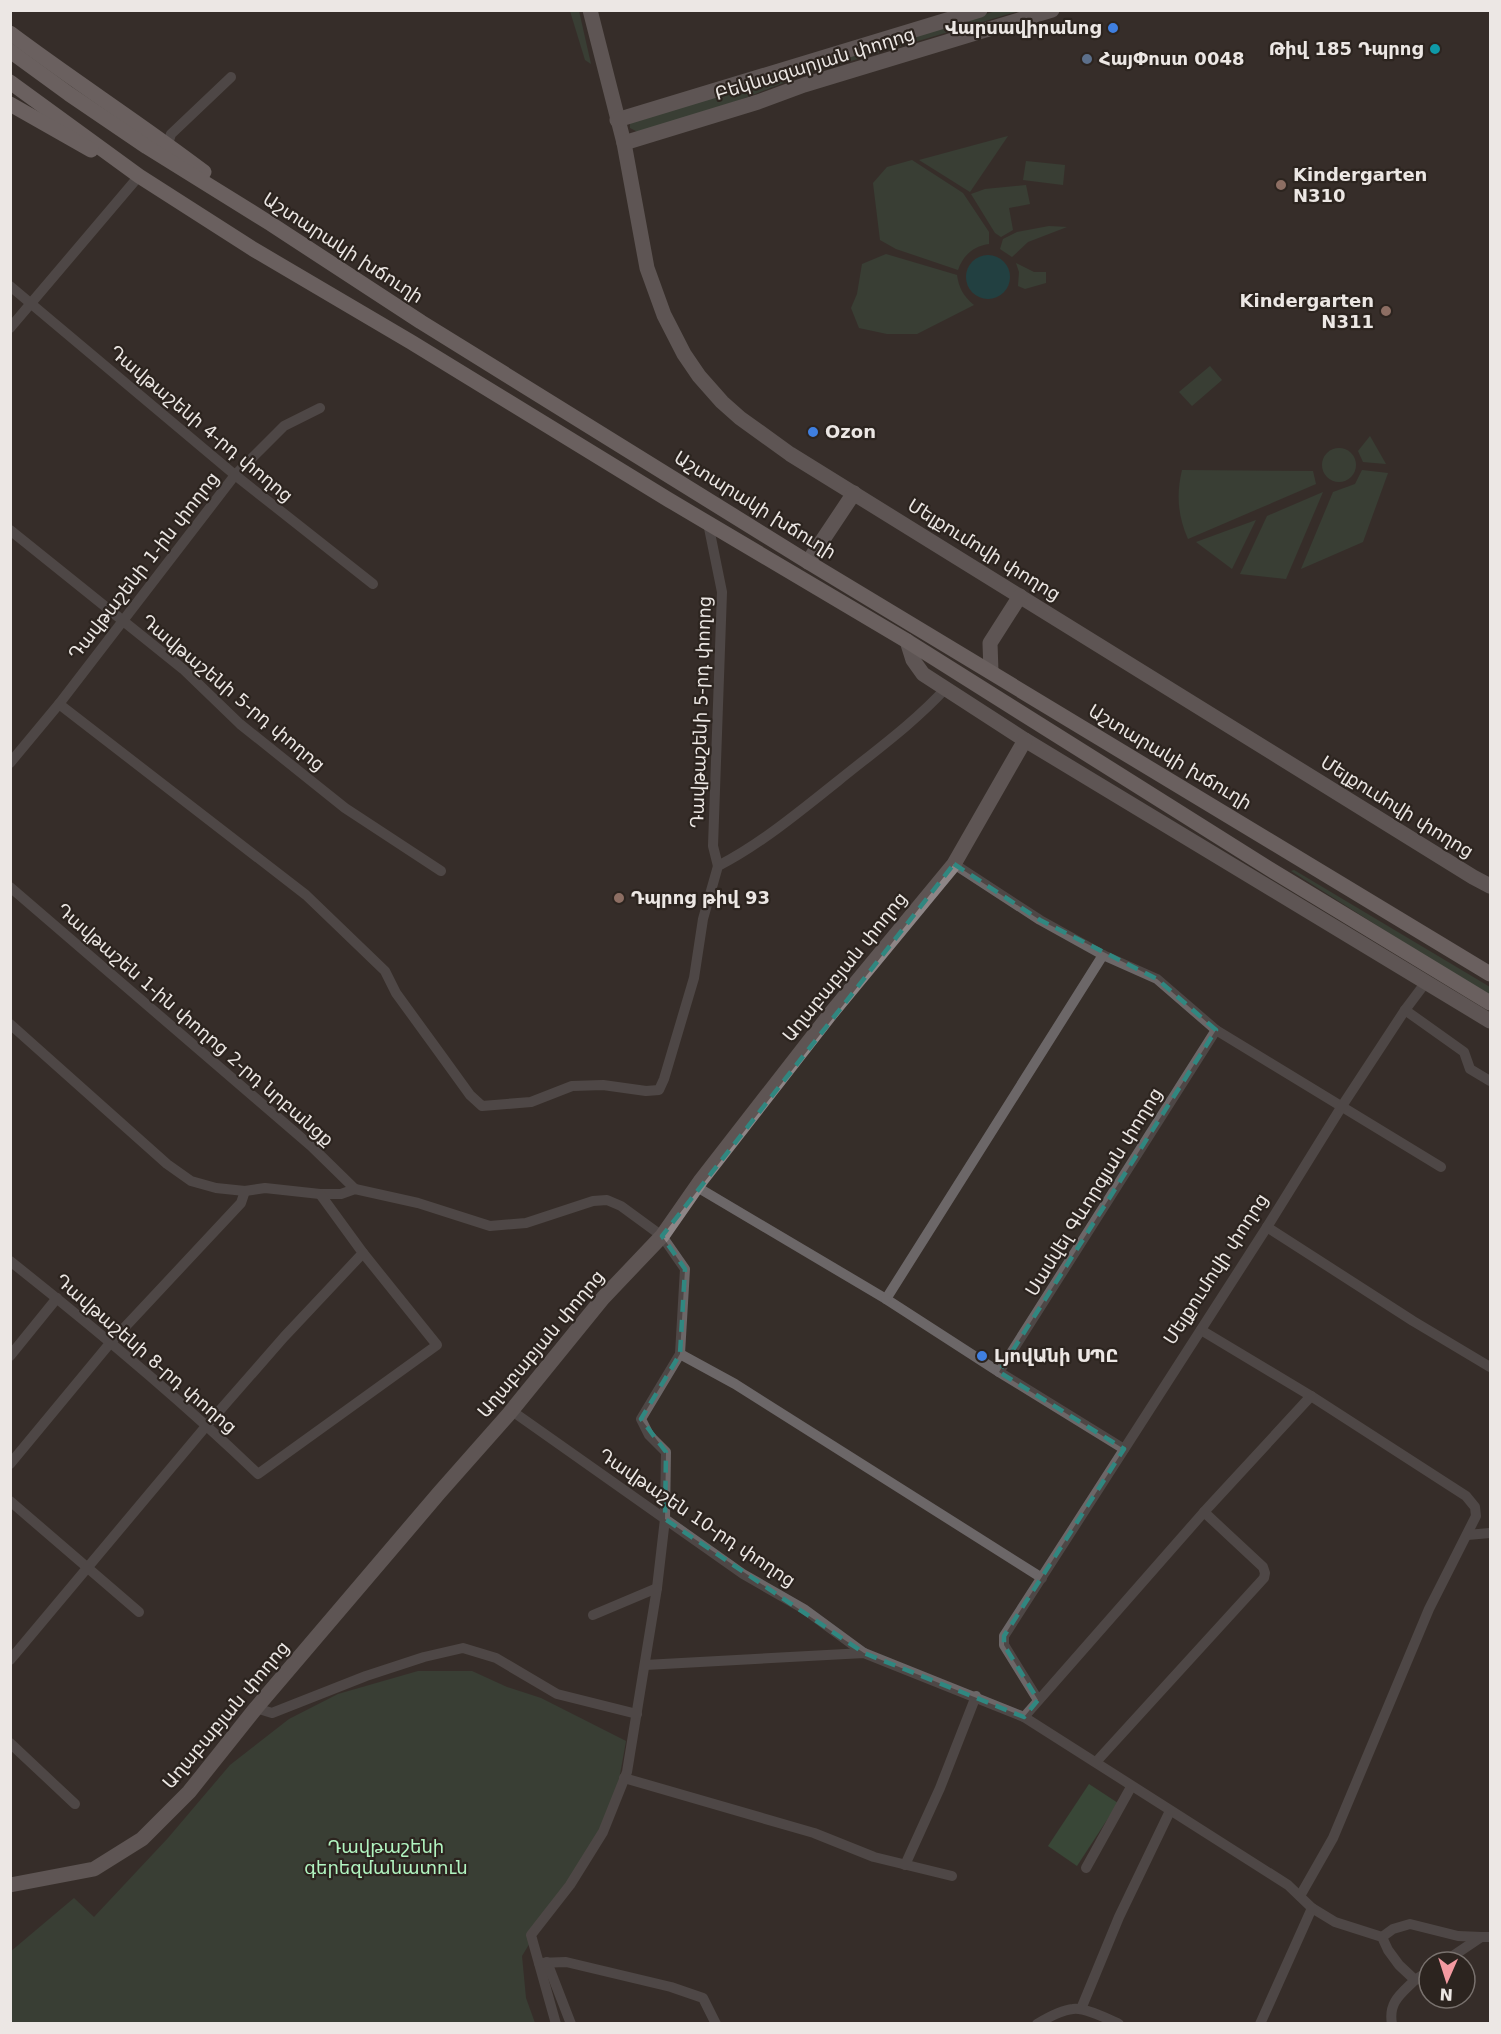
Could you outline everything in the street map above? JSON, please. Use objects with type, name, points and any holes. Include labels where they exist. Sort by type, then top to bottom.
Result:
[{"type":"main road","points":[[10,33],[68,76],[168,144],[271,224]]},
{"type":"main road","name":"Աշտարակի խճուղի","points":[[10,51],[147,147],[271,224],[421,322],[808,562],[1491,974]]},
{"type":"main road","name":"Աշտարակի խճուղի","points":[[10,82],[133,172],[253,249],[906,641],[1268,868],[1491,1003]]},
{"type":"main road","points":[[10,104],[74,142],[133,172]]},
{"type":"main road","points":[[411,342],[421,322]]},
{"type":"main road","points":[[1268,868],[1281,847]]},
{"type":"street","name":"Մելքումովի փողոց","points":[[590,10],[624,144],[647,268],[664,315],[684,354],[699,376],[722,402],[740,418],[790,453],[1244,737],[1491,886]]},
{"type":"street","name":"Բեկնազարյան փողոց","points":[[617,120],[980,10]]},
{"type":"street","name":"Բեկնազարյան փողոց","points":[[624,144],[758,102],[804,85],[1052,10]]},
{"type":"street","points":[[168,144],[171,134],[231,77]]},
{"type":"street","points":[[10,328],[133,172]]},
{"type":"street","name":"Դավթաշենի 4-րդ փողոց","points":[[10,286],[235,475],[373,584]]},
{"type":"street","name":"Դավթաշենի 1-ին փողոց","points":[[10,763],[59,704],[235,475],[284,426],[320,408]]},
{"type":"street","points":[[808,562],[854,493]]},
{"type":"street","name":"Դավթաշենի 5-րդ փողոց","points":[[708,523],[722,592],[713,846],[718,866]]},
{"type":"street","name":"Դավթաշենի 5-րդ փողոց","points":[[10,530],[183,669],[240,724],[345,808],[441,871]]},
{"type":"street","points":[[991,672],[990,643],[1020,596]]},
{"type":"street","points":[[906,641],[909,652],[923,674],[1025,740],[1491,1021]]},
{"type":"street","points":[[59,704],[306,895],[385,971],[396,993],[422,1030],[470,1095],[482,1106],[531,1102],[572,1086],[603,1085],[646,1091],[659,1090],[694,978],[703,918],[718,866],[797,814],[922,714],[946,688]]},
{"type":"street","name":"Աղաբաբյան փողոց","points":[[10,1885],[94,1869],[142,1839],[189,1792],[256,1708],[439,1492],[512,1411],[603,1298],[662,1236],[831,1013],[954,864],[1025,740]]},
{"type":"street","points":[[954,864],[1040,920],[1103,955],[1157,980],[1216,1030],[1441,1167]]},
{"type":"street","name":"Դավթաշեն 1-ին փողոց 2-րդ նրբանցք","points":[[10,887],[311,1146],[355,1189]]},
{"type":"street","points":[[886,1299],[1103,955]]},
{"type":"street","name":"Մելքումովի փողոց","points":[[1038,1700],[1004,1645],[1004,1636],[1267,1227],[1342,1106],[1426,982]]},
{"type":"street","points":[[1405,1010],[1464,1052],[1470,1069],[1491,1081]]},
{"type":"street","points":[[10,1024],[175,1170],[191,1181],[216,1188],[245,1191],[265,1188],[341,1194],[355,1189],[418,1203],[490,1226],[526,1223],[593,1201],[607,1200],[621,1206],[662,1236],[685,1269],[680,1354],[641,1419],[649,1435],[666,1452],[665,1519],[645,1665],[624,1778],[603,1832],[570,1885],[531,1935],[571,2024]]},
{"type":"street","name":"Սամվել Գևորգյան փողոց","points":[[999,1372],[1216,1030]]},
{"type":"street","points":[[697,1187],[886,1299],[1124,1449]]},
{"type":"street","points":[[10,1464],[111,1342],[241,1203],[245,1191]]},
{"type":"street","points":[[10,1660],[207,1425],[284,1337],[363,1253],[320,1194]]},
{"type":"street","points":[[1267,1227],[1413,1321],[1491,1367]]},
{"type":"street","name":"Դավթաշենի 8-րդ փողոց","points":[[10,1261],[111,1342],[207,1425],[258,1474],[437,1345],[363,1253]]},
{"type":"street","points":[[10,1356],[57,1298]]},
{"type":"street","points":[[1201,1330],[1311,1396],[1466,1496],[1475,1507],[1476,1516],[1429,1609],[1333,1838],[1300,1896]]},
{"type":"street","points":[[680,1354],[735,1384],[1042,1578]]},
{"type":"street","points":[[1024,1717],[1204,1512],[1311,1396]]},
{"type":"street","name":"Դավթաշեն 10-րդ փողոց","points":[[512,1411],[743,1574],[804,1609],[864,1653]]},
{"type":"street","points":[[10,1501],[139,1612]]},
{"type":"street","points":[[1096,1762],[1264,1578],[1263,1567],[1204,1512]]},
{"type":"street","points":[[1467,1535],[1491,1533]]},
{"type":"street","points":[[593,1615],[657,1588]]},
{"type":"street","points":[[256,1708],[272,1713],[366,1676],[463,1647],[496,1658],[557,1694],[637,1714]]},
{"type":"street","points":[[645,1665],[864,1653],[1024,1717],[1288,1885],[1312,1908],[1335,1922],[1382,1937],[1399,1965],[1415,1980],[1397,1998],[1390,2011],[1392,2024]]},
{"type":"street","points":[[905,1864],[940,1788],[976,1696]]},
{"type":"street","points":[[10,1743],[75,1804]]},
{"type":"street","points":[[624,1778],[814,1833],[874,1857],[952,1876]]},
{"type":"street","points":[[1086,1868],[1131,1787]]},
{"type":"street","points":[[1081,2009],[1119,1917],[1170,1811]]},
{"type":"street","points":[[1260,2024],[1312,1908]]},
{"type":"street","points":[[1382,1937],[1394,1929],[1410,1924],[1458,1936],[1486,1937]]},
{"type":"street","points":[[1464,1950],[1486,1937]]},
{"type":"street","points":[[543,1963],[566,1962],[672,1987],[704,1998],[716,2024]]},
{"type":"street","points":[[543,1963],[556,2024]]},
{"type":"street","points":[[1037,2024],[1072,2008],[1081,2009],[1115,2023]]},
{"type":"highlighted area","points":[[954,864],[1040,920],[1157,979],[1216,1030],[999,1372],[1124,1449],[1004,1636],[1004,1645],[1038,1700],[1024,1717],[864,1653],[665,1519],[666,1452],[641,1419],[680,1354],[685,1269],[662,1236]]},
{"type":"green space","points":[[570,11],[579,11],[591,64],[585,60]]},
{"type":"green space","points":[[996,11],[1019,11],[804,75],[737,101],[638,132],[630,128],[630,120]]},
{"type":"green space","points":[[1008,136],[970,192],[919,160],[1004,137]]},
{"type":"green space","points":[[912,160],[963,193],[989,232],[989,244],[970,252],[958,270],[896,249],[880,240],[873,183],[887,167]]},
{"type":"green space","points":[[1026,161],[1065,165],[1063,185],[1023,180]]},
{"type":"green space","points":[[1026,185],[1030,204],[1009,208],[1013,230],[1001,237],[995,233],[971,194],[985,189]]},
{"type":"green space","points":[[1049,226],[1067,227],[1028,242],[1012,257],[1000,249],[1003,239],[1017,232]]},
{"type":"green space","points":[[886,254],[957,275],[962,292],[974,305],[917,334],[887,334],[859,328],[851,308],[857,294],[862,264]]},
{"type":"green space","points":[[1016,263],[1034,272],[1046,272],[1046,283],[1025,289],[1018,286],[1019,272]]},
{"type":"green space","points":[[1210,366],[1222,380],[1192,406],[1179,392]]},
{"type":"green space","points":[[1370,436],[1386,464],[1363,462],[1358,451]]},
{"type":"green space","points":[[1339,448],[1351,453],[1356,465],[1351,477],[1339,482],[1327,477],[1322,465],[1327,453]]},
{"type":"green space","points":[[1182,470],[1313,471],[1316,484],[1188,539],[1179,505]]},
{"type":"green space","points":[[1362,470],[1388,473],[1363,542],[1301,569],[1333,492],[1355,484]]},
{"type":"green space","points":[[1323,492],[1286,579],[1240,574],[1267,516]]},
{"type":"green space","points":[[1256,520],[1232,569],[1196,542]]},
{"type":"green space","points":[[1294,870],[1490,987],[1490,997],[1291,871]]},
{"type":"green space","name":"Դավթաշենի գերեզմանատուն","points":[[418,1671],[472,1671],[507,1687],[541,1698],[626,1741],[615,1802],[587,1855],[552,1906],[522,1956],[526,1998],[535,2023],[11,2023],[10,1952],[74,1898],[94,1917],[168,1838],[230,1765],[289,1719],[338,1694]]},
{"type":"green space","points":[[1089,1784],[1118,1803],[1077,1866],[1048,1846]]},
{"type":"water","points":[[988,255],[1004,261],[1010,277],[1004,293],[988,299],[972,293],[966,277],[972,261]]},
{"type":"place","name":"Վարսավիրանոց","points":[[1113,28]]},
{"type":"place","name":"Թիվ 185 Դպրոց","points":[[1435,49]]},
{"type":"place","name":"ՀայՓոստ 0048","points":[[1087,59]]},
{"type":"place","name":"Kindergarten N310","points":[[1281,185]]},
{"type":"place","name":"Kindergarten N311","points":[[1386,311]]},
{"type":"place","name":"Ozon","points":[[813,432]]},
{"type":"place","name":"Դպրոց թիվ 93","points":[[619,898]]},
{"type":"place","name":"ԼյովԱնի ՍՊԸ","points":[[982,1356]]}]
